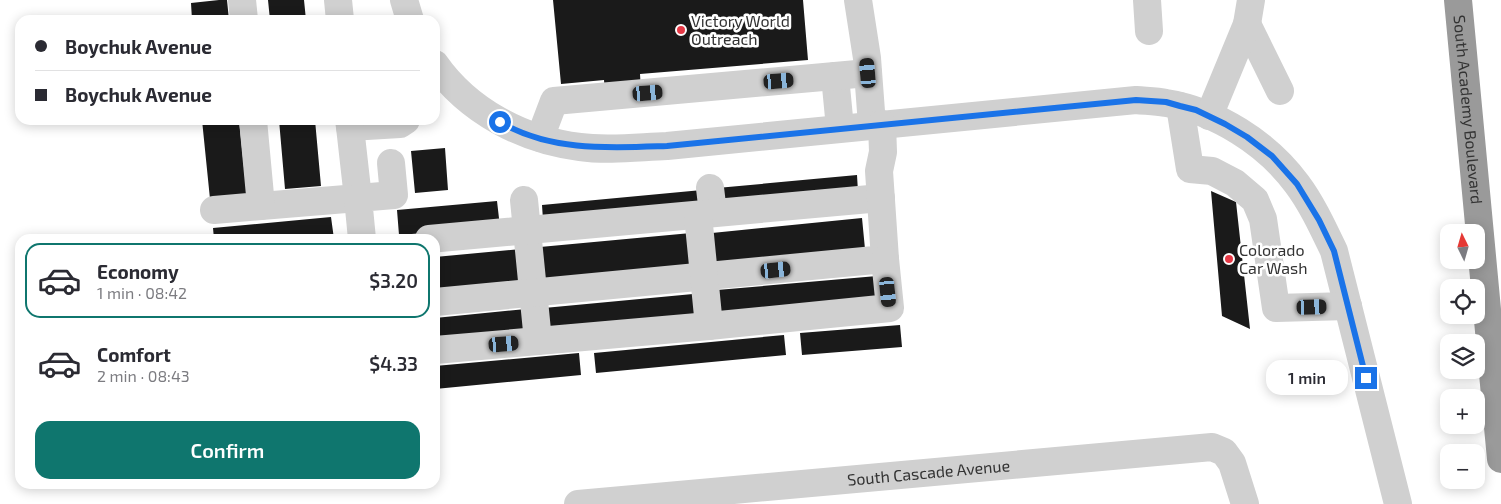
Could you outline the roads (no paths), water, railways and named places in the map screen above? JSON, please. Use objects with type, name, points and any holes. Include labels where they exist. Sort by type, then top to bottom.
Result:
[{"type":"highway","name":"South Academy Boulevard","points":[[1458,0],[1501,459]]},
{"type":"street","points":[[242,0],[244,15]]},
{"type":"street","points":[[338,0],[340,15]]},
{"type":"street","points":[[404,0],[408,15]]},
{"type":"street","points":[[440,350],[890,308],[879,172],[883,152],[868,73],[858,0]]},
{"type":"street","points":[[1147,0],[1149,31]]},
{"type":"street","points":[[1249,12],[1280,91]]},
{"type":"street","points":[[1209,116],[1249,12]]},
{"type":"street","points":[[540,138],[554,101],[868,73]]},
{"type":"street","points":[[835,76],[840,128]]},
{"type":"street","points":[[440,80],[444,93],[464,98],[512,129],[540,138],[580,147],[667,146],[1136,100],[1166,102],[1209,116],[1247,137],[1272,156],[1297,184],[1319,220],[1334,251],[1398,504]]},
{"type":"street","points":[[1180,106],[1190,169],[1212,171],[1235,183],[1255,200],[1263,219],[1276,308],[1348,306]]},
{"type":"street","points":[[253,125],[261,206]]},
{"type":"street","points":[[350,125],[362,234]]},
{"type":"street","points":[[214,210],[394,195],[391,163]]},
{"type":"street","points":[[440,238],[527,230],[707,205],[881,198]]},
{"type":"street","points":[[524,200],[538,341]]},
{"type":"street","points":[[707,205],[704,276],[709,326]]},
{"type":"street","points":[[440,301],[885,259]]},
{"type":"street","name":"South Cascade Avenue","points":[[578,504],[806,494],[1212,447],[1224,452],[1232,464],[1245,504]]},
{"type":"place","name":"Victory World Outreach","points":[[681,30]]},
{"type":"place","name":"Colorado Car Wash","points":[[1229,259]]}]
